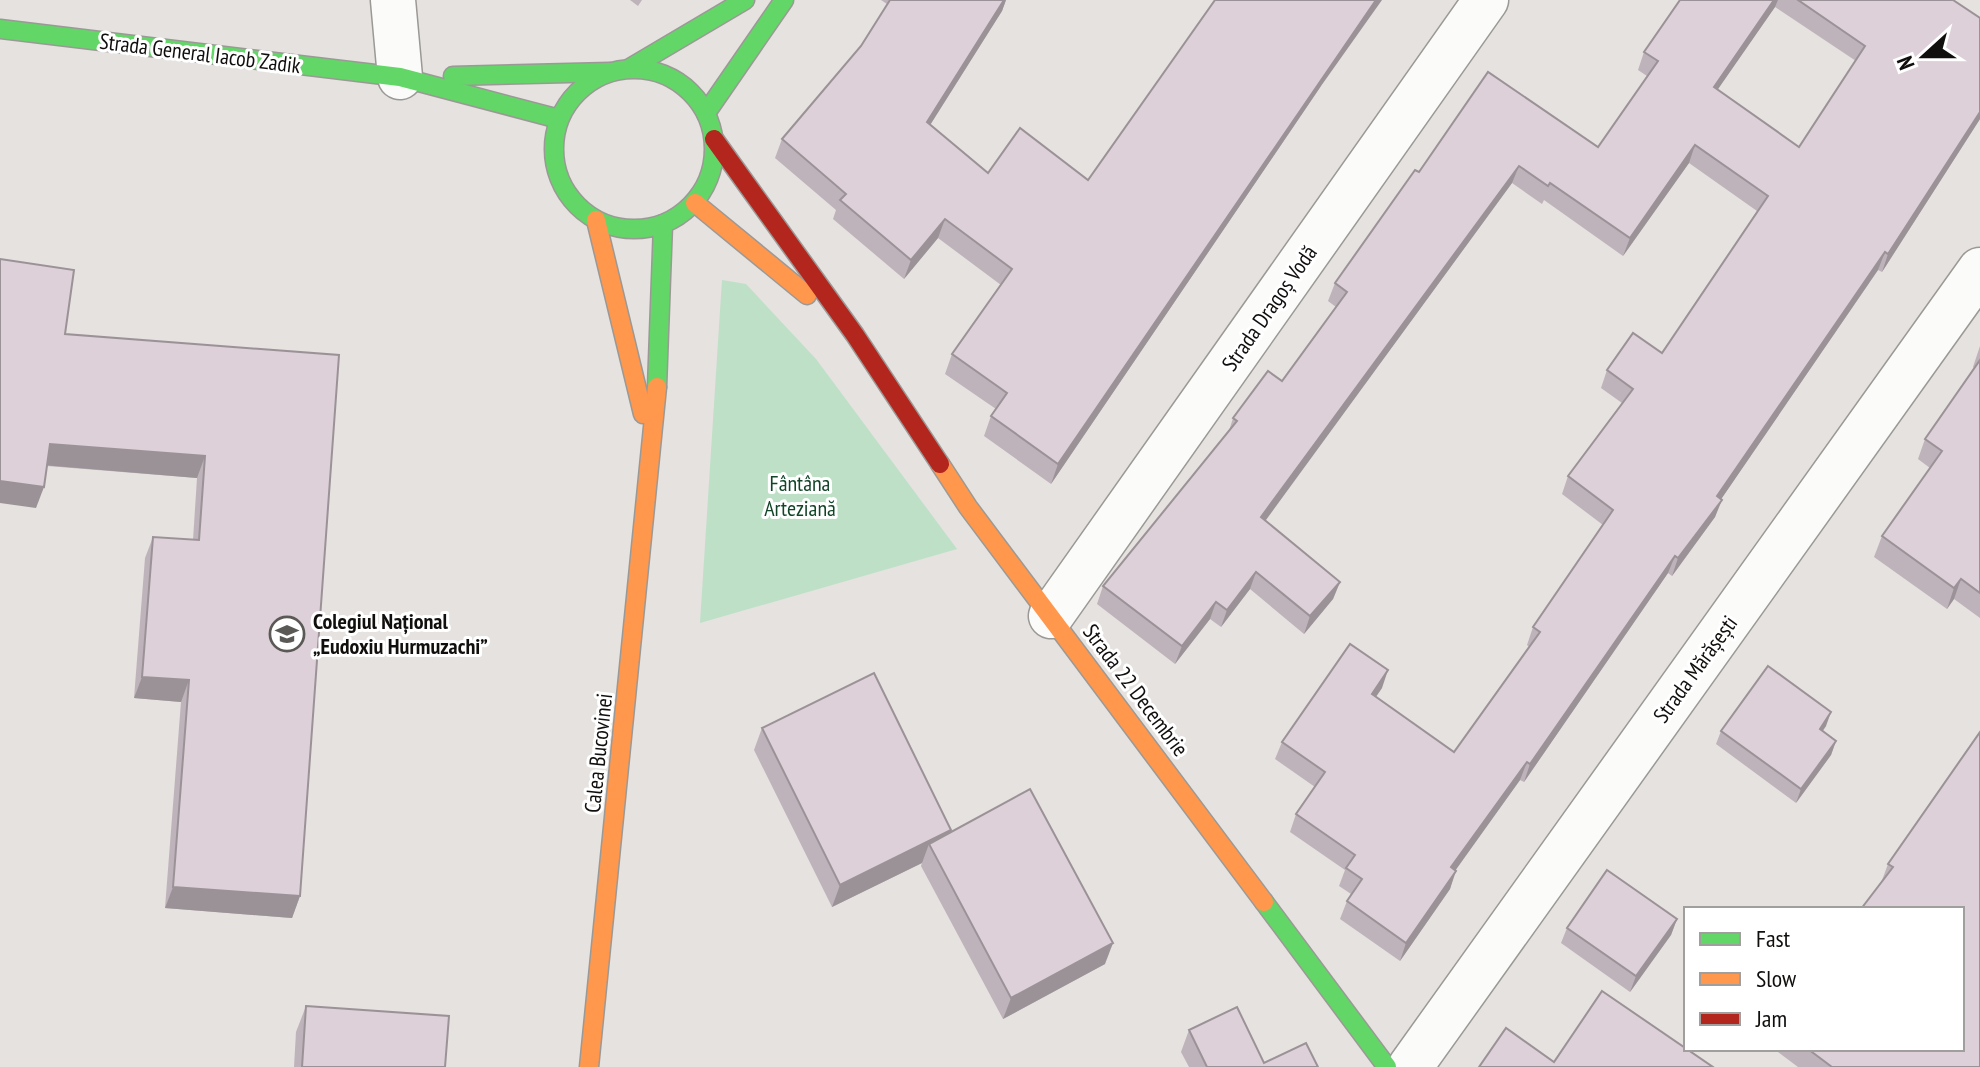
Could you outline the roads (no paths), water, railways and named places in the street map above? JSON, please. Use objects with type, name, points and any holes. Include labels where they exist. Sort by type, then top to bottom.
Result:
[{"type":"street","points":[[393,0],[400,77]]},
{"type":"street","points":[[630,68],[745,0]]},
{"type":"street","points":[[706,113],[784,0]]},
{"type":"street","name":"Strada Dragoș Vodă","points":[[1051,616],[1486,0]]},
{"type":"street","name":"Strada General Iacob Zadik","points":[[0,29],[400,77],[559,119]]},
{"type":"street","points":[[630,68],[653,70],[675,79],[693,93],[706,113],[714,139],[711,172],[695,203],[663,224],[628,228],[596,220],[577,206],[563,187],[555,165],[554,141],[559,119],[571,98],[589,82],[610,72],[630,68]]},
{"type":"street","name":"Strada General Iacob Zadik","points":[[400,77],[610,72]]},
{"type":"street","name":"Strada 22 Decembrie","points":[[714,139],[855,335],[968,507],[1387,1067]]},
{"type":"street","name":"Strada 22 Decembrie","points":[[695,203],[855,335]]},
{"type":"street","name":"Calea Bucovinei","points":[[596,220],[649,443]]},
{"type":"street","name":"Calea Bucovinei","points":[[589,1067],[649,443],[660,368],[663,224]]},
{"type":"street","name":"Strada Mărășești","points":[[1410,1067],[1980,270]]},
{"type":"place","name":"Colegiul Național „Eudoxiu Hurmuzachi”","points":[[287,634]]},
{"type":"park label","name":"Fântâna Arteziană","points":[[800,496]]}]
